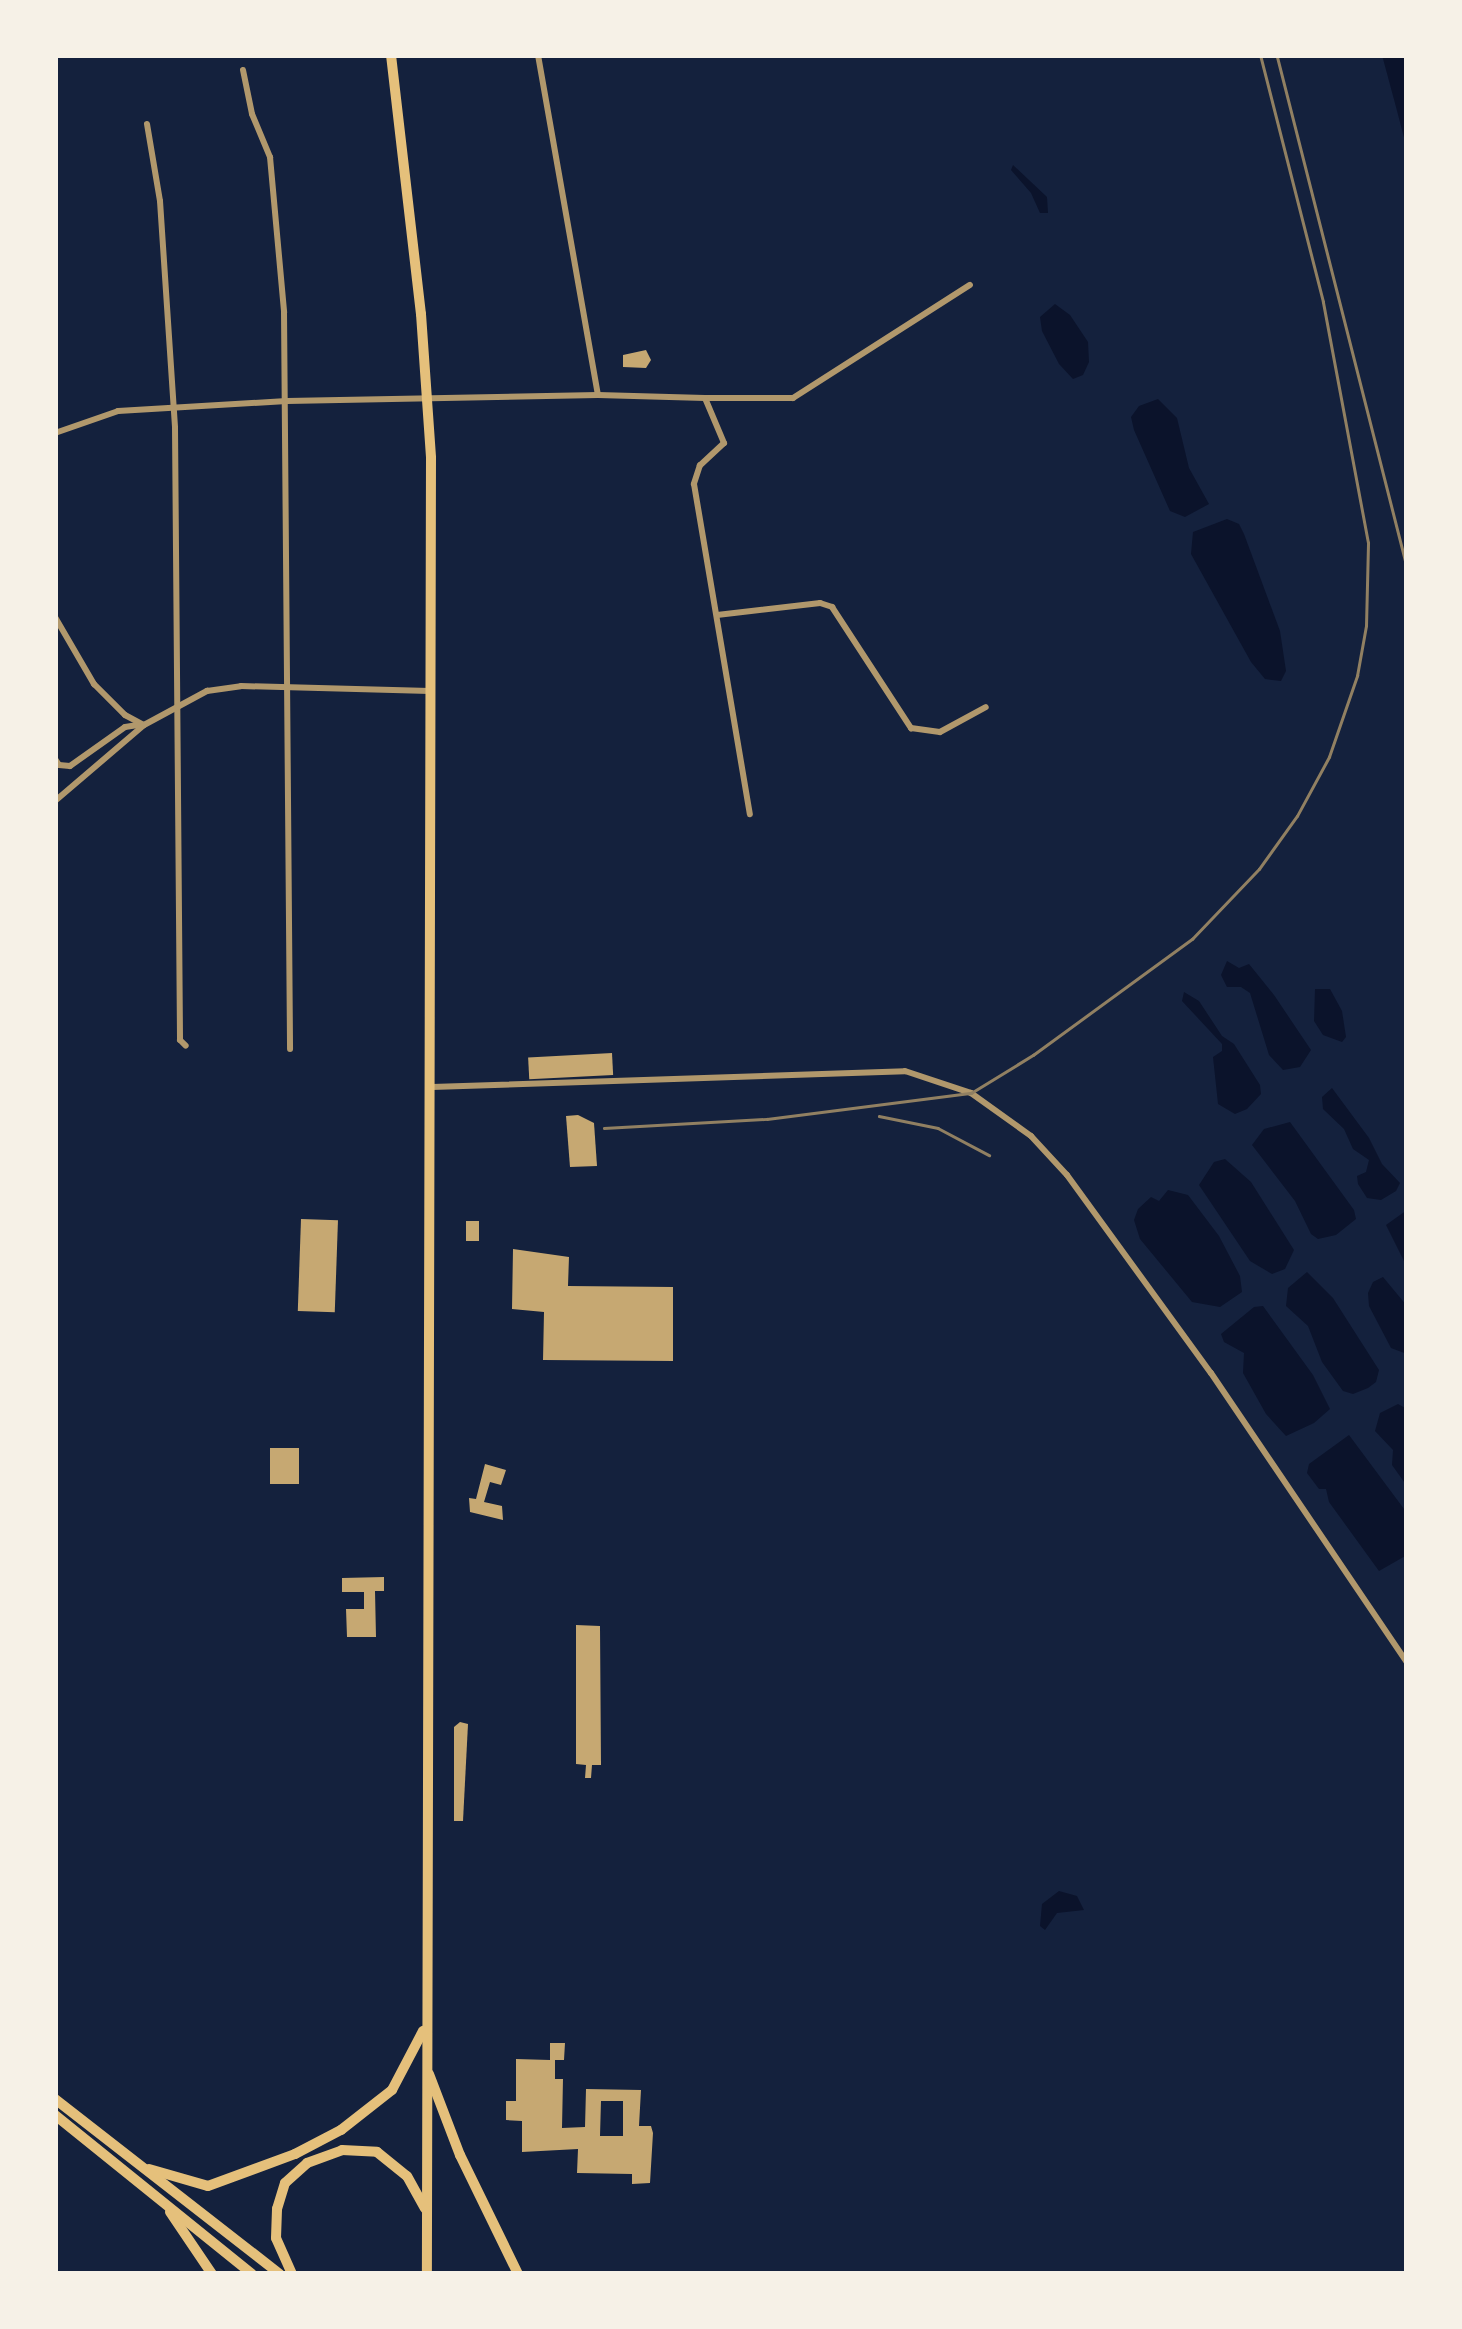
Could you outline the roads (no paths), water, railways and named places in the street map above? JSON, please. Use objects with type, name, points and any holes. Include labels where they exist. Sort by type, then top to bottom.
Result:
[{"type":"highway","points":[[392,55],[427,398],[432,1087],[427,2274]]},
{"type":"highway","points":[[149,2169],[208,2186],[295,2154],[341,2130],[392,2090],[408,2066],[426,2022]]},
{"type":"highway","points":[[426,2067],[460,2155],[518,2274]]},
{"type":"highway","points":[[55,2100],[280,2274]]},
{"type":"highway","points":[[55,2116],[252,2274]]},
{"type":"highway","points":[[292,2274],[276,2238],[277,2209],[285,2183],[307,2163],[342,2150],[376,2152],[408,2178],[427,2212]]},
{"type":"highway","points":[[161,2199],[212,2274]]},
{"type":"street","points":[[538,55],[598,395]]},
{"type":"street","points":[[243,70],[252,114],[270,157],[287,401],[290,1049]]},
{"type":"street","points":[[147,124],[160,201],[172,408],[183,1043]]},
{"type":"street","points":[[55,433],[118,411],[287,401],[598,395],[794,398],[970,285]]},
{"type":"street","points":[[705,398],[724,443],[700,465],[694,484],[750,814]]},
{"type":"street","points":[[717,615],[820,603],[832,606],[911,728],[940,732],[986,706]]},
{"type":"street","points":[[55,617],[94,684],[125,714],[144,726]]},
{"type":"street","points":[[55,801],[144,726],[207,690],[430,691]]},
{"type":"street","points":[[55,760],[59,765],[70,766],[125,727],[144,726]]},
{"type":"street","points":[[432,1087],[905,1071],[971,1093],[1050,1155],[1211,1372],[1407,1663]]},
{"type":"water","points":[[1382,55],[1407,55],[1407,149],[1396,107]]},
{"type":"water","points":[[1013,165],[1047,197],[1048,213],[1040,213],[1031,193],[1011,170]]},
{"type":"water","points":[[1055,304],[1070,315],[1088,342],[1089,362],[1083,375],[1073,379],[1059,364],[1042,331],[1040,317]]},
{"type":"water","points":[[1158,399],[1177,418],[1189,468],[1209,504],[1185,517],[1170,511],[1131,417],[1139,406]]},
{"type":"water","points":[[1227,519],[1239,524],[1244,534],[1280,631],[1286,671],[1281,681],[1265,679],[1251,662],[1191,554],[1193,532]]},
{"type":"water","points":[[1227,961],[1239,968],[1249,964],[1274,995],[1311,1050],[1300,1067],[1283,1070],[1269,1055],[1250,993],[1241,987],[1227,987],[1221,975]]},
{"type":"water","points":[[1315,989],[1330,989],[1342,1011],[1346,1037],[1342,1042],[1323,1035],[1314,1021]]},
{"type":"water","points":[[1184,992],[1199,1001],[1222,1036],[1234,1044],[1260,1085],[1261,1094],[1247,1109],[1235,1114],[1218,1104],[1213,1057],[1222,1051],[1222,1044],[1182,1001]]},
{"type":"water","points":[[1332,1088],[1369,1138],[1382,1164],[1400,1183],[1396,1191],[1381,1200],[1367,1198],[1358,1184],[1357,1176],[1366,1172],[1369,1160],[1353,1149],[1344,1129],[1323,1109],[1322,1097]]},
{"type":"water","points":[[1290,1122],[1354,1210],[1356,1219],[1336,1235],[1318,1239],[1311,1234],[1295,1201],[1252,1145],[1264,1129]]},
{"type":"water","points":[[1225,1159],[1251,1182],[1294,1250],[1285,1269],[1272,1274],[1250,1261],[1199,1185],[1214,1162]]},
{"type":"water","points":[[1168,1190],[1188,1195],[1219,1236],[1240,1276],[1242,1292],[1220,1307],[1192,1302],[1140,1239],[1134,1220],[1138,1209],[1151,1197],[1159,1201]]},
{"type":"water","points":[[1407,1210],[1407,1267],[1386,1225]]},
{"type":"water","points":[[1307,1272],[1333,1298],[1379,1370],[1376,1382],[1368,1388],[1353,1394],[1343,1391],[1322,1362],[1308,1326],[1286,1306],[1288,1288]]},
{"type":"water","points":[[1383,1277],[1407,1306],[1407,1354],[1391,1348],[1369,1306],[1368,1293],[1373,1282]]},
{"type":"water","points":[[1263,1306],[1313,1375],[1330,1409],[1314,1423],[1286,1436],[1266,1414],[1243,1373],[1244,1353],[1224,1342],[1221,1334],[1254,1307]]},
{"type":"water","points":[[1398,1404],[1407,1409],[1407,1486],[1392,1465],[1393,1450],[1375,1431],[1380,1413]]},
{"type":"water","points":[[1349,1435],[1407,1513],[1407,1555],[1379,1571],[1329,1502],[1326,1489],[1319,1489],[1307,1473],[1309,1464]]},
{"type":"water","points":[[1059,1891],[1077,1896],[1084,1910],[1057,1913],[1045,1930],[1040,1926],[1042,1904]]},
{"type":"railway","points":[[604,1128],[767,1119],[971,1093],[1033,1055],[1192,939],[1259,869],[1297,816],[1329,757],[1357,676],[1366,626],[1368,543],[1323,302],[1260,55]]},
{"type":"railway","points":[[1277,55],[1407,567]]},
{"type":"railway","points":[[879,1116],[938,1128],[989,1155]]}]
